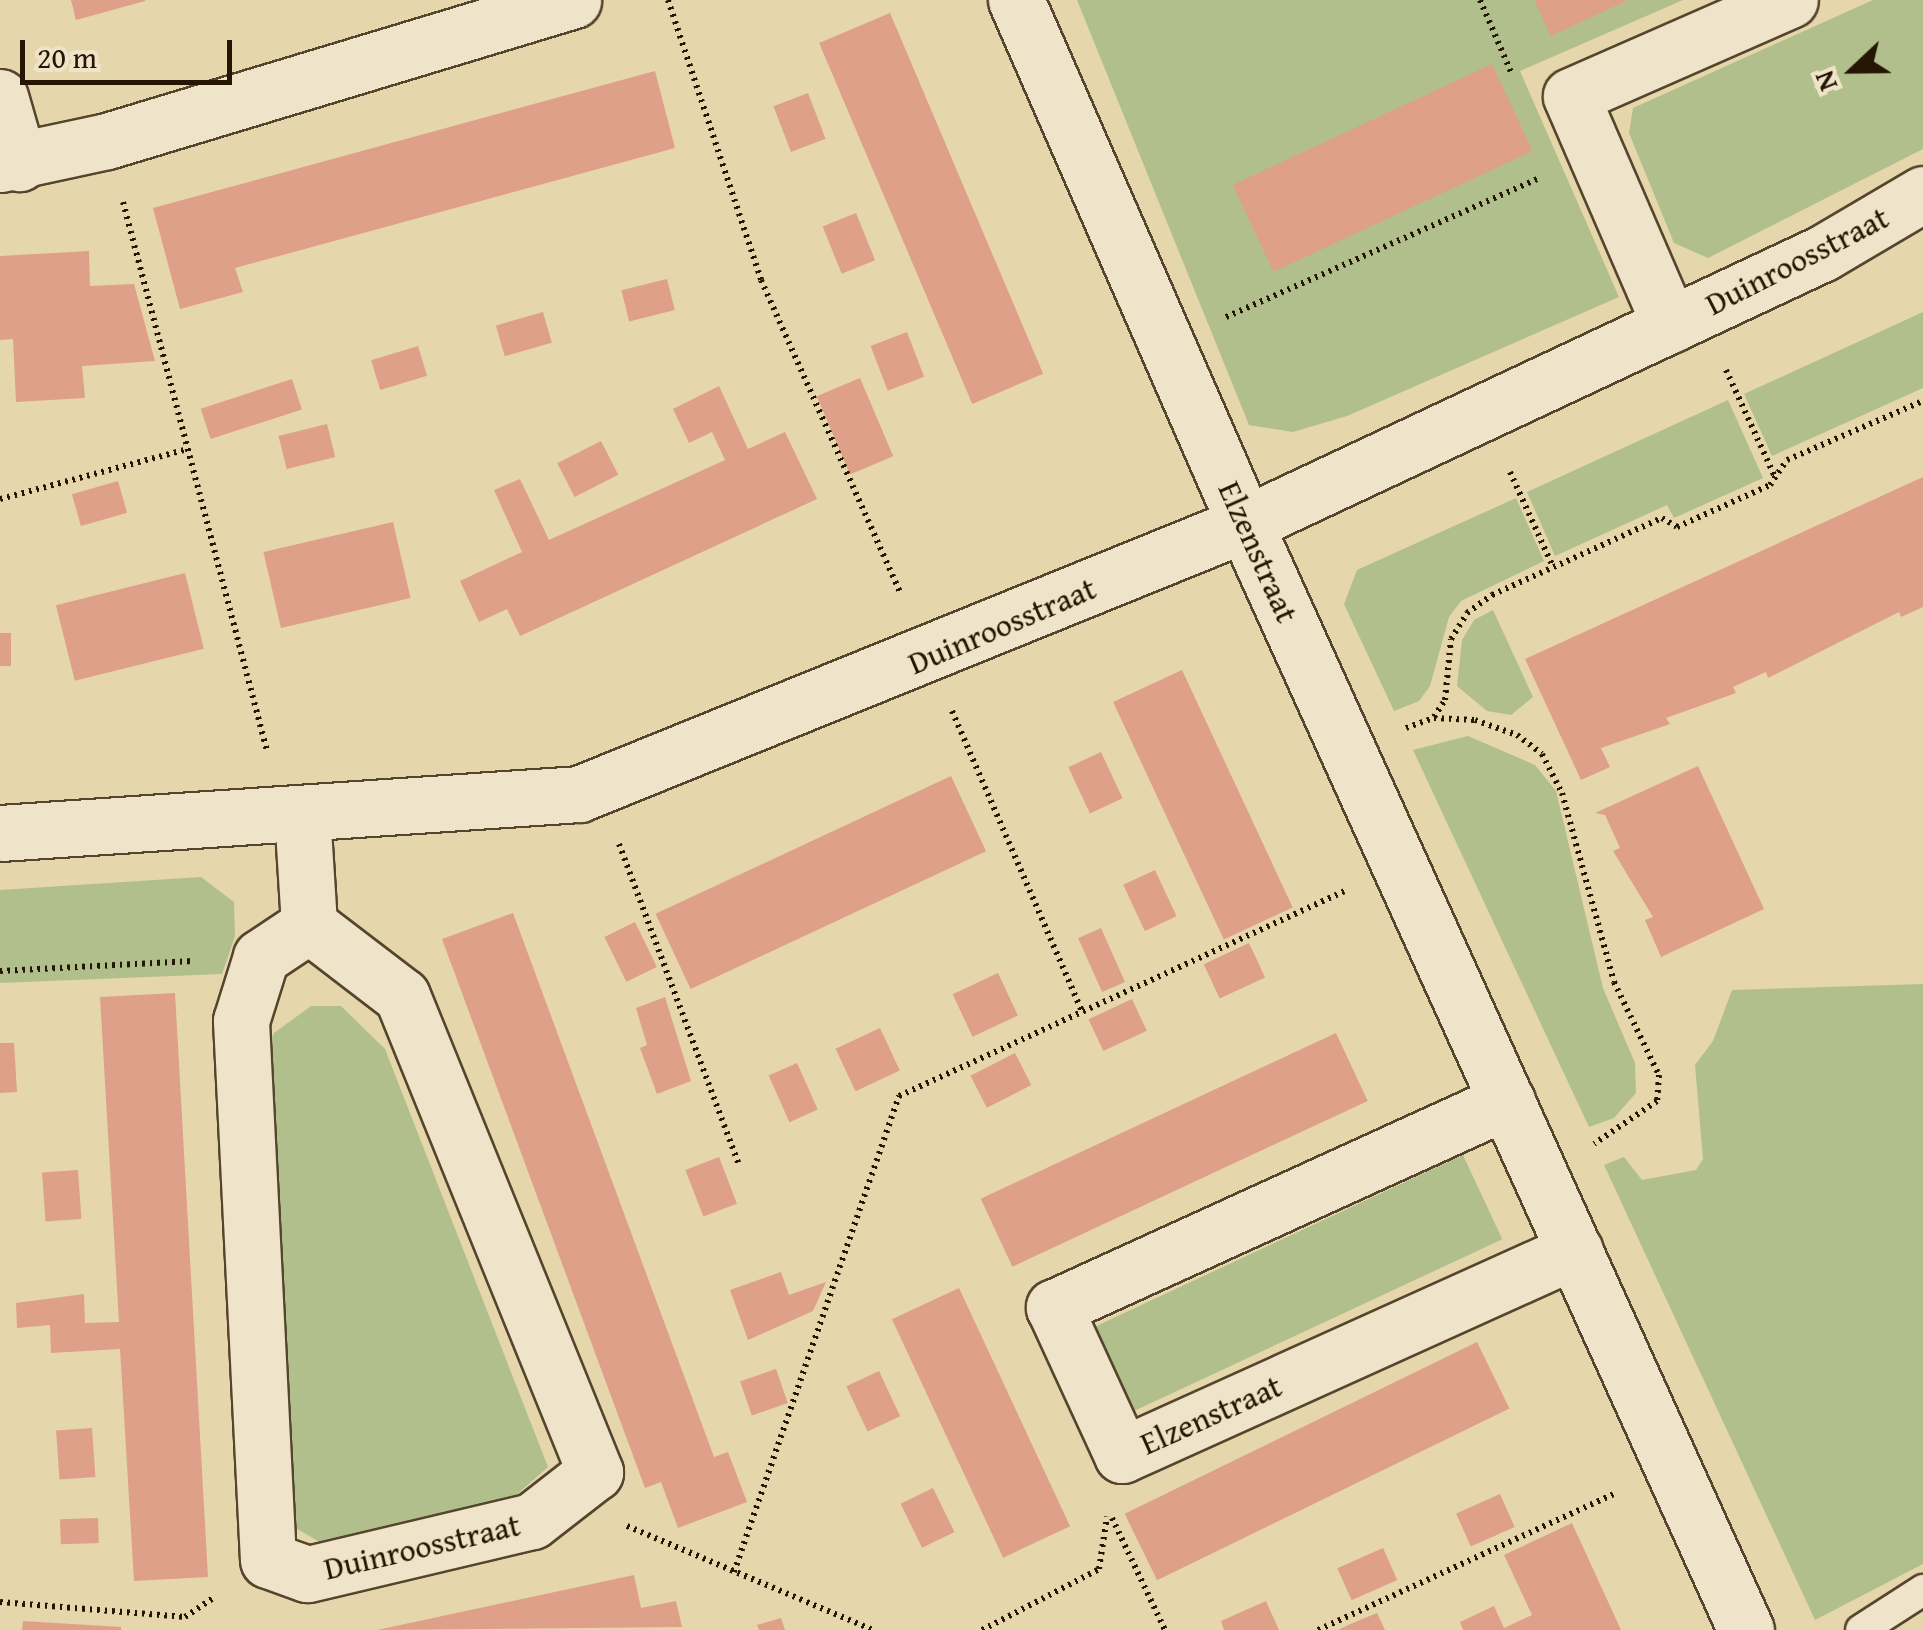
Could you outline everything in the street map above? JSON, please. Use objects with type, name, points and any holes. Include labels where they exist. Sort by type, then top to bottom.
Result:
[{"type":"street","points":[[0,96],[10,164],[107,141],[572,0]]},
{"type":"street","name":"Elzenstraat","points":[[1016,0],[1245,524],[1746,1630]]},
{"type":"street","name":"Duinroosstraat","points":[[1685,318],[1596,154],[1571,96],[1790,0]]},
{"type":"street","name":"Duinroosstraat","points":[[0,833],[579,794],[929,657],[1245,524],[1823,254],[1923,194]]},
{"type":"street","points":[[268,1560],[242,1021],[261,957],[310,926],[302,813]]},
{"type":"street","name":"Duinroosstraat","points":[[268,1560],[307,1574],[532,1522],[595,1472],[402,996],[310,926]]},
{"type":"street","name":"Elzenstraat","points":[[1507,1102],[1054,1307],[1122,1455],[1575,1250]]},
{"type":"lane","points":[[1861,1630],[1923,1590]]},
{"type":"path","points":[[668,0],[761,280],[1082,1012]]},
{"type":"path","points":[[107,141],[268,754],[302,813]]},
{"type":"path","points":[[1167,344],[1596,154]]},
{"type":"path","points":[[1685,318],[1775,478]]},
{"type":"path","points":[[1434,718],[1445,700],[1451,639],[1467,613],[1553,566],[1662,518],[1677,527],[1775,478],[1787,460],[1923,401]]},
{"type":"path","points":[[1483,413],[1553,566]]},
{"type":"path","points":[[0,498],[188,449]]},
{"type":"path","points":[[1351,756],[1434,718],[1475,720],[1517,736],[1542,754],[1580,852],[1614,982],[1659,1075],[1657,1101],[1615,1135],[1539,1171]]},
{"type":"path","points":[[596,788],[680,994],[739,1165]]},
{"type":"path","points":[[734,1572],[899,1096],[1402,865]]},
{"type":"path","points":[[0,970],[261,957]]},
{"type":"path","points":[[1318,1630],[1674,1466]]},
{"type":"path","points":[[561,1498],[872,1630]]},
{"type":"path","points":[[982,1630],[1099,1569],[1108,1509],[1164,1630]]},
{"type":"path","points":[[179,1630],[185,1617],[268,1560]]},
{"type":"path","points":[[0,1602],[185,1617]]},
{"type":"green space","points":[[1077,0],[1683,0],[1520,71],[1619,297],[1347,416],[1293,432],[1249,425]]},
{"type":"green space","points":[[1873,0],[1923,0],[1923,149],[1708,258],[1674,243],[1629,133],[1633,108]]},
{"type":"green space","points":[[1923,312],[1923,388],[1772,456],[1744,394]]},
{"type":"green space","points":[[1728,400],[1763,478],[1674,518],[1667,505],[1555,556],[1527,492]]},
{"type":"green space","points":[[1516,498],[1544,561],[1461,601],[1449,617],[1430,686],[1419,701],[1394,711],[1344,604],[1357,570]]},
{"type":"green space","points":[[1493,610],[1533,697],[1511,715],[1487,711],[1457,686],[1462,640],[1474,620]]},
{"type":"green space","points":[[1468,736],[1535,765],[1556,791],[1603,988],[1635,1063],[1636,1093],[1614,1118],[1589,1127],[1413,750]]},
{"type":"green space","points":[[201,877],[234,902],[235,936],[222,974],[0,983],[0,890]]},
{"type":"green space","points":[[1923,984],[1923,1564],[1815,1620],[1604,1165],[1624,1157],[1642,1180],[1696,1170],[1703,1159],[1695,1065],[1713,1041],[1732,990]]},
{"type":"green space","points":[[311,1006],[341,1006],[385,1049],[548,1467],[514,1497],[323,1544],[287,1523],[258,1066],[274,1033]]},
{"type":"green space","points":[[1463,1155],[1502,1239],[1133,1411],[1094,1327]]},
{"type":"building","points":[[71,0],[145,0],[145,1],[76,20]]},
{"type":"building","points":[[1534,0],[1628,0],[1551,36]]},
{"type":"building","points":[[890,13],[1043,374],[972,404],[819,43]]},
{"type":"building","points":[[1492,64],[1533,151],[1273,272],[1233,185]]},
{"type":"building","points":[[655,71],[675,148],[235,268],[243,292],[180,309],[153,208]]},
{"type":"building","points":[[808,93],[826,139],[791,152],[773,106]]},
{"type":"building","points":[[856,213],[875,260],[842,274],[823,226]]},
{"type":"building","points":[[89,251],[90,286],[134,284],[155,361],[82,366],[85,398],[16,402],[13,339],[0,340],[0,256]]},
{"type":"building","points":[[667,279],[675,310],[629,321],[621,290]]},
{"type":"building","points":[[543,312],[552,343],[505,356],[496,326]]},
{"type":"building","points":[[907,332],[924,377],[888,391],[871,346]]},
{"type":"building","points":[[418,346],[427,376],[380,390],[371,360]]},
{"type":"building","points":[[860,378],[893,456],[850,475],[817,396]]},
{"type":"building","points":[[292,379],[302,409],[211,439],[201,409]]},
{"type":"building","points":[[719,386],[748,449],[785,432],[817,499],[520,636],[507,609],[479,622],[460,581],[522,552],[494,490],[520,479],[549,540],[725,460],[712,432],[689,443],[673,409]]},
{"type":"building","points":[[327,424],[335,457],[287,469],[278,436]]},
{"type":"building","points":[[601,441],[618,475],[575,497],[557,463]]},
{"type":"building","points":[[1923,477],[1923,607],[1901,617],[1899,612],[1768,678],[1766,672],[1733,687],[1736,693],[1666,718],[1670,724],[1601,748],[1610,767],[1581,780],[1525,659]]},
{"type":"building","points":[[118,481],[127,513],[81,526],[72,494]]},
{"type":"building","points":[[393,522],[411,598],[281,628],[263,552]]},
{"type":"building","points":[[185,573],[204,649],[75,681],[56,605]]},
{"type":"building","points":[[0,633],[11,633],[11,666],[0,666]]},
{"type":"building","points":[[1182,670],[1293,907],[1224,940],[1113,702]]},
{"type":"building","points":[[1101,752],[1123,798],[1090,813],[1068,767]]},
{"type":"building","points":[[1698,766],[1764,909],[1661,957],[1645,920],[1653,917],[1613,851],[1620,848],[1605,815],[1595,813]]},
{"type":"building","points":[[951,776],[986,851],[691,989],[656,914]]},
{"type":"building","points":[[1155,870],[1177,916],[1145,931],[1123,885]]},
{"type":"building","points":[[513,913],[714,1457],[728,1452],[747,1502],[678,1528],[661,1482],[645,1488],[442,939]]},
{"type":"building","points":[[635,922],[657,967],[626,982],[604,937]]},
{"type":"building","points":[[1101,928],[1125,982],[1102,992],[1078,938]]},
{"type":"building","points":[[1249,943],[1265,977],[1220,999],[1204,964]]},
{"type":"building","points":[[998,973],[1018,1016],[973,1037],[953,994]]},
{"type":"building","points":[[175,993],[208,1577],[134,1581],[120,1349],[51,1353],[50,1325],[17,1328],[16,1303],[84,1294],[85,1323],[119,1322],[100,997]]},
{"type":"building","points":[[665,997],[691,1081],[657,1094],[640,1048],[647,1045],[636,1008]]},
{"type":"building","points":[[1132,999],[1147,1031],[1103,1051],[1088,1019]]},
{"type":"building","points":[[880,1028],[900,1071],[855,1091],[836,1049]]},
{"type":"building","points":[[1336,1033],[1368,1101],[1012,1267],[981,1199]]},
{"type":"building","points":[[0,1043],[14,1043],[17,1092],[0,1093]]},
{"type":"building","points":[[1015,1053],[1031,1085],[987,1108],[970,1076]]},
{"type":"building","points":[[797,1063],[818,1110],[789,1122],[769,1076]]},
{"type":"building","points":[[719,1157],[737,1204],[703,1217],[685,1170]]},
{"type":"building","points":[[78,1170],[81,1219],[46,1221],[42,1173]]},
{"type":"building","points":[[781,1272],[789,1295],[826,1282],[813,1311],[748,1340],[730,1290]]},
{"type":"building","points":[[959,1288],[1070,1526],[1003,1558],[892,1319]]},
{"type":"building","points":[[1477,1342],[1509,1409],[1157,1580],[1125,1514]]},
{"type":"building","points":[[776,1369],[788,1403],[752,1415],[740,1381]]},
{"type":"building","points":[[879,1371],[900,1416],[868,1432],[846,1386]]},
{"type":"building","points":[[92,1428],[95,1477],[60,1479],[56,1431]]},
{"type":"building","points":[[933,1488],[954,1532],[922,1548],[901,1504]]},
{"type":"building","points":[[1500,1494],[1515,1527],[1471,1546],[1456,1514]]},
{"type":"building","points":[[98,1518],[99,1543],[61,1544],[60,1519]]},
{"type":"building","points":[[1572,1523],[1621,1630],[1463,1630],[1460,1622],[1494,1606],[1504,1628],[1532,1615],[1504,1555]]},
{"type":"building","points":[[1383,1548],[1397,1580],[1352,1600],[1337,1568]]},
{"type":"building","points":[[634,1575],[641,1608],[676,1601],[682,1627],[377,1630]]},
{"type":"building","points":[[1266,1601],[1279,1630],[1224,1630],[1221,1621]]},
{"type":"building","points":[[1377,1613],[1385,1630],[1338,1630],[1348,1625]]},
{"type":"building","points":[[781,1618],[785,1630],[759,1630],[757,1625]]},
{"type":"building","points":[[23,1621],[121,1627],[121,1630],[22,1630]]}]
